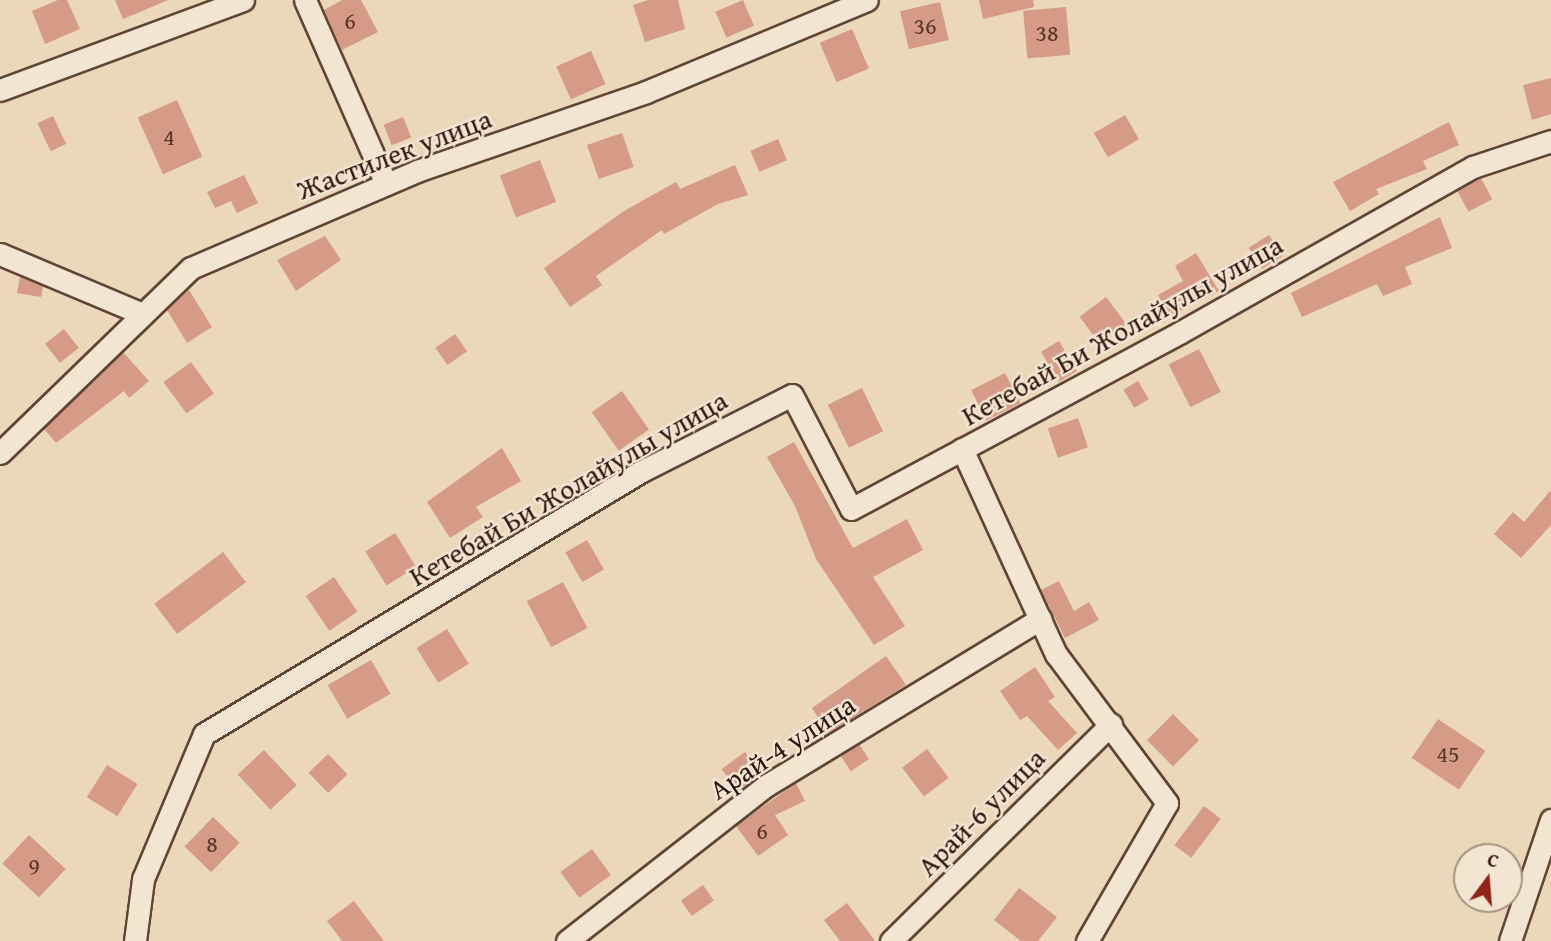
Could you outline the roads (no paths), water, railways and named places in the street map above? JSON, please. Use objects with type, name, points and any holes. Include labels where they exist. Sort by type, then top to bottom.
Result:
[{"type":"street","points":[[0,90],[243,0]]},
{"type":"street","points":[[305,0],[386,184]]},
{"type":"street","name":"Жастилек улица","points":[[0,453],[191,268],[386,184],[646,92],[867,0]]},
{"type":"street","name":"Кетебай Би Жолайулы улица","points":[[135,941],[143,879],[204,734],[628,479],[792,394],[851,509],[1473,167],[1551,141]]},
{"type":"street","points":[[0,254],[143,314]]},
{"type":"street","points":[[962,449],[1056,654],[1111,724],[1167,803],[1087,941]]},
{"type":"street","name":"Арай-4 улица","points":[[567,940],[767,785],[1040,619]]},
{"type":"street","name":"Арай-6 улица","points":[[891,941],[1111,724]]},
{"type":"street","points":[[1510,941],[1551,820]]}]
